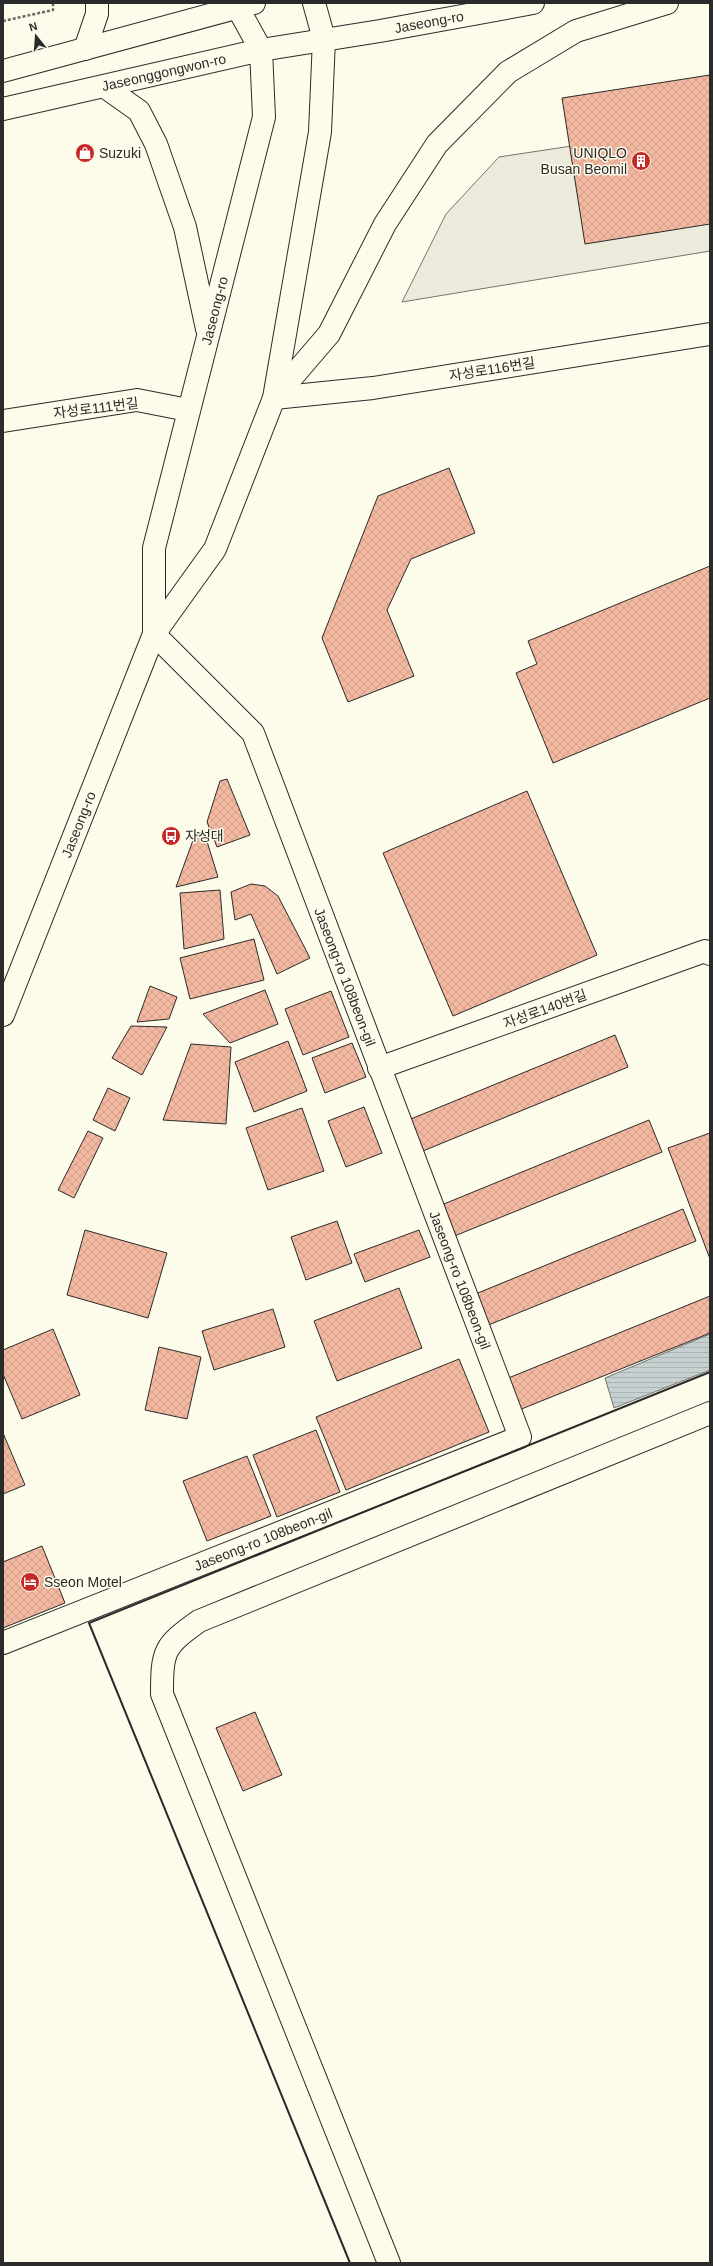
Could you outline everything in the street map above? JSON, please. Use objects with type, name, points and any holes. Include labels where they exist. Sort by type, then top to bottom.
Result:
[{"type":"street","points":[[85,49],[97,14],[97,3]]},
{"type":"street","name":"Jaseong-ro","points":[[5,1004],[154,634],[215,549],[274,398],[320,132],[324,39],[314,3]]},
{"type":"street","name":"Jaseong-ro","points":[[324,39],[380,31],[533,3]]},
{"type":"street","points":[[274,398],[329,334],[385,224],[437,144],[497,83],[508,72],[576,31],[667,3]]},
{"type":"street","points":[[3,71],[242,4]]},
{"type":"street","name":"Jaseong-ro","points":[[154,634],[154,548],[264,117],[261,50],[242,4]]},
{"type":"street","name":"Jaseonggongwon-ro","points":[[3,109],[105,87],[261,50],[324,39]]},
{"type":"street","points":[[105,87],[139,111],[156,144],[185,227],[208,333]]},
{"type":"street","name":"자성로116번길","points":[[274,398],[374,388],[710,334]]},
{"type":"street","name":"자성로111번길","points":[[3,421],[137,400],[188,410]]},
{"type":"street","name":"Jaseong-ro 108beon-gil","points":[[3,1643],[520,1437],[253,733],[154,634]]},
{"type":"street","name":"자성로140번길","points":[[379,1068],[705,951],[710,954]]},
{"type":"street","points":[[389,2263],[162,1694],[162,1663],[173,1640],[199,1621],[710,1413]]},
{"type":"path","points":[[3,21],[53,10],[53,3]]},
{"type":"shaded area","points":[[710,125],[710,251],[402,302],[446,214],[499,157]]},
{"type":"shaded area","points":[[710,1334],[710,1370],[614,1408],[605,1378]]},
{"type":"building","name":"UNIQLO Busan Beomil","points":[[710,75],[710,224],[585,244],[562,98]]},
{"type":"building","points":[[449,468],[475,533],[411,559],[387,610],[414,676],[348,702],[322,638],[378,496]]},
{"type":"building","points":[[710,566],[710,698],[553,763],[516,673],[537,664],[528,641]]},
{"type":"building","points":[[227,779],[250,835],[217,847],[207,822],[220,781]]},
{"type":"building","points":[[527,791],[597,955],[453,1016],[383,853]]},
{"type":"building","points":[[196,832],[205,835],[218,877],[176,887]]},
{"type":"building","points":[[251,884],[265,886],[278,896],[310,958],[277,974],[251,914],[235,920],[231,892]]},
{"type":"building","points":[[220,890],[224,939],[184,949],[180,893]]},
{"type":"building","points":[[254,939],[264,980],[190,999],[180,958]]},
{"type":"building","points":[[150,986],[177,997],[169,1019],[137,1022]]},
{"type":"building","points":[[265,990],[278,1024],[230,1043],[203,1014]]},
{"type":"building","points":[[331,991],[349,1037],[303,1055],[285,1009]]},
{"type":"building","points":[[131,1026],[167,1027],[142,1075],[112,1058]]},
{"type":"building","points":[[615,1035],[628,1067],[418,1153],[406,1121]]},
{"type":"building","points":[[288,1041],[307,1091],[254,1112],[235,1062]]},
{"type":"building","points":[[352,1043],[366,1077],[325,1093],[312,1058]]},
{"type":"building","points":[[191,1044],[231,1047],[226,1124],[163,1120]]},
{"type":"building","points":[[108,1088],[130,1098],[115,1131],[93,1120]]},
{"type":"building","points":[[364,1107],[382,1153],[346,1167],[328,1121]]},
{"type":"building","points":[[302,1108],[324,1171],[268,1190],[246,1128]]},
{"type":"building","points":[[649,1120],[662,1152],[452,1237],[439,1206]]},
{"type":"building","points":[[88,1131],[103,1138],[74,1198],[58,1190]]},
{"type":"building","points":[[710,1133],[710,1259],[668,1148]]},
{"type":"building","points":[[683,1209],[696,1241],[486,1326],[473,1295]]},
{"type":"building","points":[[337,1221],[352,1263],[306,1280],[291,1237]]},
{"type":"building","points":[[85,1230],[167,1253],[148,1318],[67,1295]]},
{"type":"building","points":[[419,1230],[430,1257],[365,1282],[354,1254]]},
{"type":"building","points":[[399,1288],[422,1348],[337,1381],[314,1321]]},
{"type":"building","points":[[710,1296],[710,1333],[519,1410],[506,1379]]},
{"type":"building","points":[[273,1309],[285,1347],[214,1370],[202,1331]]},
{"type":"building","points":[[53,1329],[80,1395],[22,1419],[3,1374],[3,1350]]},
{"type":"building","points":[[159,1347],[201,1357],[187,1419],[145,1410]]},
{"type":"building","points":[[459,1359],[489,1432],[346,1490],[316,1417]]},
{"type":"building","points":[[316,1430],[340,1492],[277,1517],[253,1455]]},
{"type":"building","points":[[3,1433],[25,1485],[3,1494]]},
{"type":"building","points":[[247,1456],[271,1516],[207,1541],[183,1481]]},
{"type":"building","name":"Sseon Motel","points":[[42,1546],[65,1603],[3,1628],[3,1562]]},
{"type":"building","points":[[255,1712],[282,1775],[243,1791],[216,1728]]},
{"type":"wall","points":[[350,2263],[89,1623],[710,1372]]},
{"type":"place","name":"Suzuki","points":[[85,153]]},
{"type":"place","name":"UNIQLO Busan Beomil","points":[[641,161]]},
{"type":"place","name":"자성대","points":[[171,836]]},
{"type":"place","name":"Sseon Motel","points":[[30,1582]]}]
